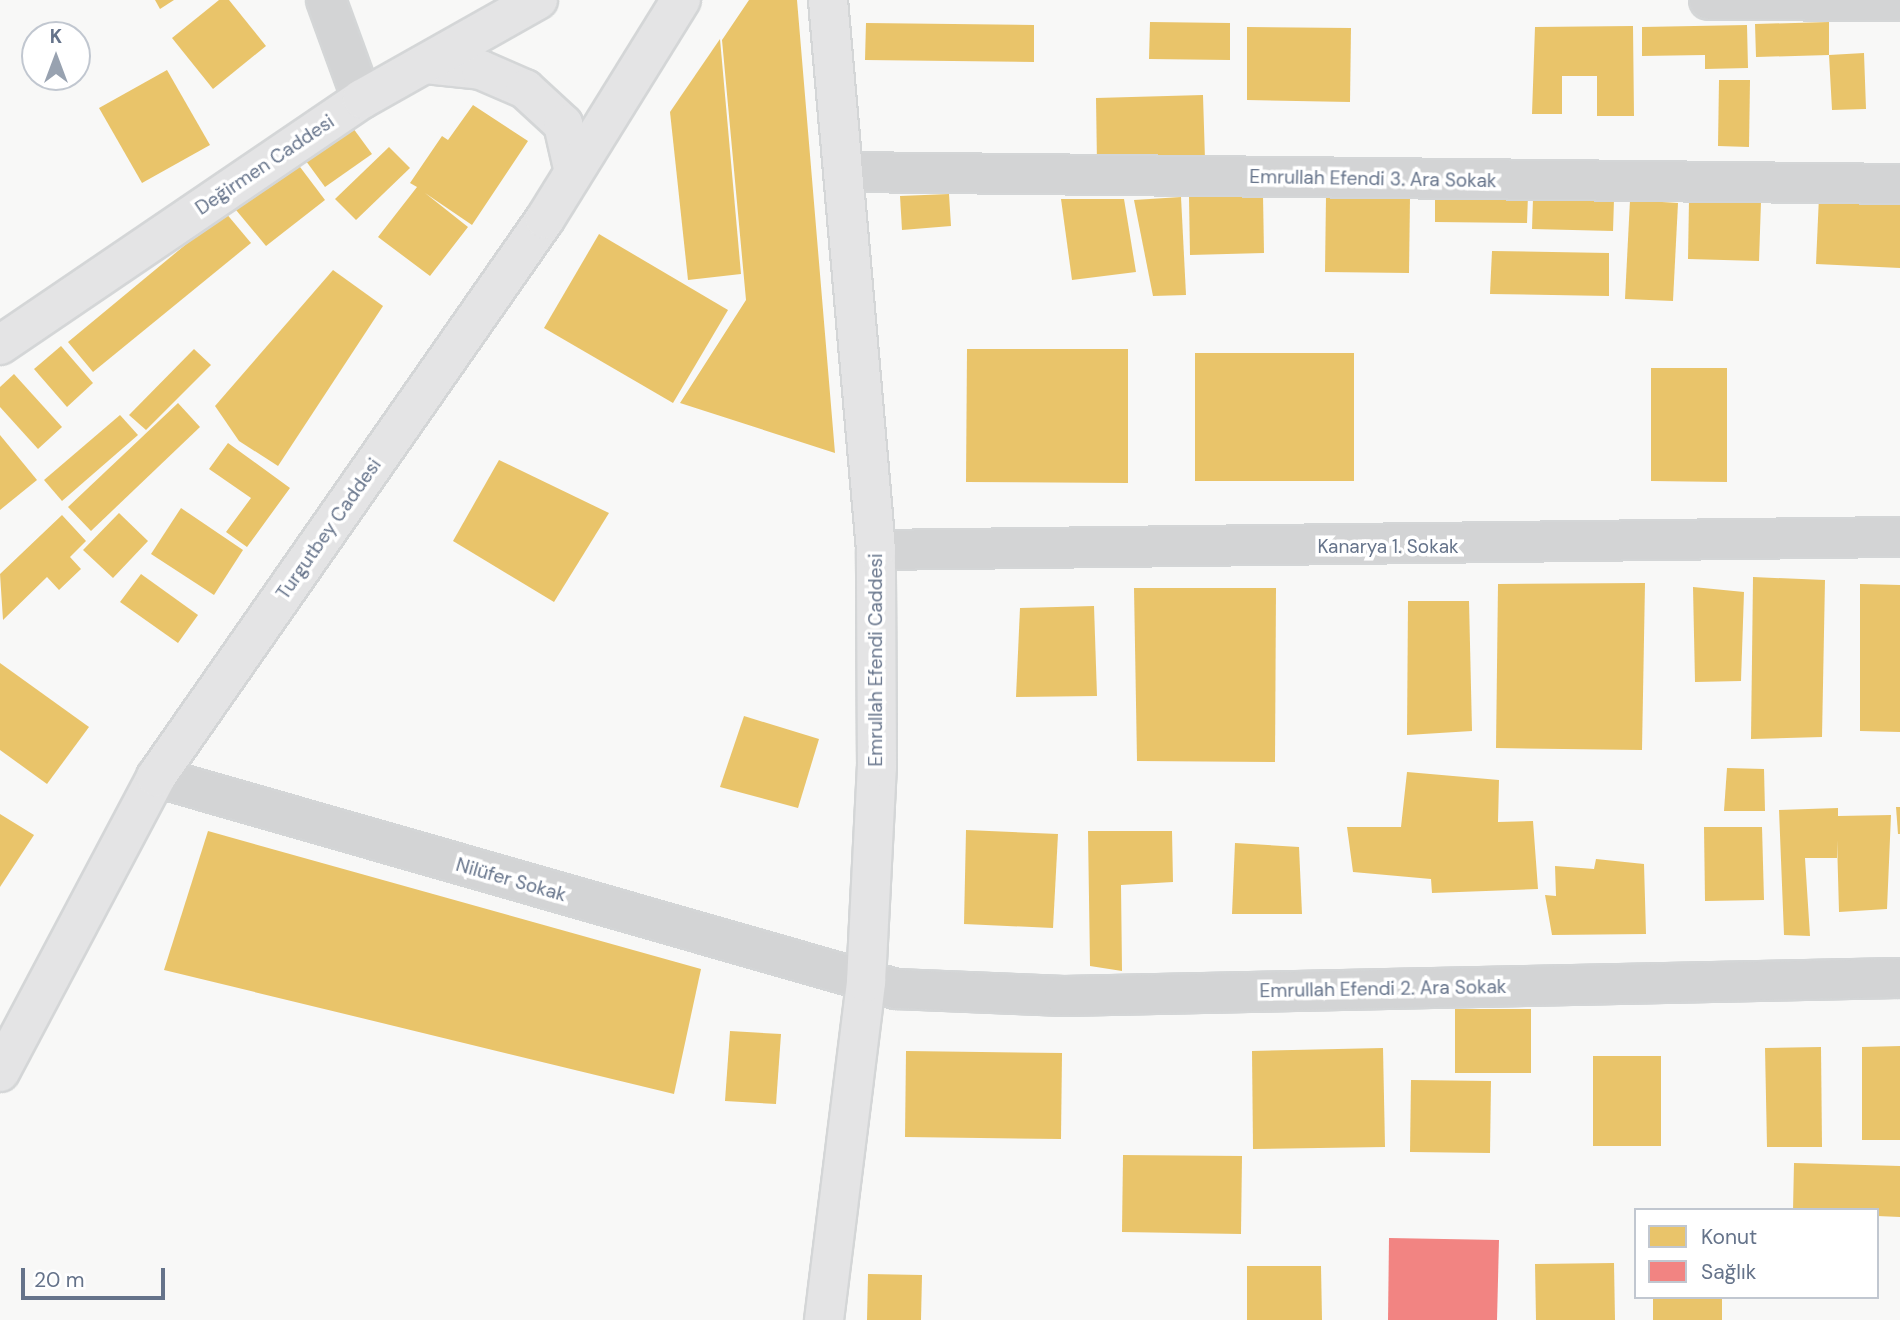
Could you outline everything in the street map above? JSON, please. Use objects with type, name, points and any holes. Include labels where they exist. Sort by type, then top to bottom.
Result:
[{"type":"main road","name":"Değirmen Caddesi","points":[[0,345],[362,99],[538,0]]},
{"type":"main road","name":"Turgutbey Caddesi","points":[[0,1072],[156,778],[545,219],[573,168],[681,0]]},
{"type":"main road","name":"Emrullah Efendi Caddesi","points":[[824,1320],[866,982],[877,767],[876,550],[847,172],[828,0]]},
{"type":"main road","points":[[426,64],[481,70],[525,89],[563,124],[573,168]]},
{"type":"street","points":[[326,0],[362,99]]},
{"type":"street","points":[[1709,0],[1900,1]]},
{"type":"street","name":"Emrullah Efendi 3. Ara Sokak","points":[[847,172],[1900,184]]},
{"type":"street","name":"Kanarya 1. Sokak","points":[[876,550],[1900,537]]},
{"type":"street","name":"Nilüfer Sokak","points":[[156,778],[866,982]]},
{"type":"street","name":"Emrullah Efendi 2. Ara Sokak","points":[[866,982],[1064,996],[1900,978]]},
{"type":"building: Konut","points":[[155,0],[174,0],[160,9]]},
{"type":"building: Konut","points":[[219,0],[229,0],[266,46],[213,89],[172,38]]},
{"type":"building: Konut","points":[[749,0],[797,0],[835,453],[680,403],[746,300],[722,40]]},
{"type":"building: Konut","points":[[1150,22],[1230,23],[1230,60],[1149,59]]},
{"type":"building: Konut","points":[[1829,22],[1829,55],[1756,57],[1755,24]]},
{"type":"building: Konut","points":[[866,23],[1034,25],[1034,62],[865,60]]},
{"type":"building: Konut","points":[[1747,25],[1748,68],[1705,69],[1705,55],[1642,56],[1642,27]]},
{"type":"building: Konut","points":[[1633,26],[1634,116],[1597,116],[1597,76],[1562,76],[1562,114],[1532,114],[1535,27]]},
{"type":"building: Konut","points":[[1247,27],[1351,28],[1350,102],[1247,100]]},
{"type":"building: Konut","points":[[720,39],[741,274],[688,280],[670,112]]},
{"type":"building: Konut","points":[[1864,53],[1866,109],[1832,110],[1829,55]]},
{"type":"building: Konut","points":[[167,70],[210,145],[142,183],[99,108]]},
{"type":"building: Konut","points":[[1719,80],[1750,80],[1749,147],[1718,146]]},
{"type":"building: Konut","points":[[1203,95],[1205,160],[1097,164],[1096,98]]},
{"type":"building: Konut","points":[[473,105],[528,141],[472,225],[425,193],[468,227],[430,276],[378,237],[417,187],[410,183],[442,136],[448,140]]},
{"type":"building: Konut","points":[[353,128],[372,154],[325,187],[306,161]]},
{"type":"building: Konut","points":[[389,147],[410,168],[356,220],[335,199]]},
{"type":"building: Konut","points":[[297,163],[325,200],[266,246],[236,210]]},
{"type":"building: Konut","points":[[949,194],[951,226],[902,230],[900,196]]},
{"type":"building: Konut","points":[[1263,195],[1264,253],[1190,255],[1189,197]]},
{"type":"building: Konut","points":[[1435,195],[1528,195],[1527,223],[1435,222]]},
{"type":"building: Konut","points":[[1326,196],[1410,197],[1409,273],[1325,272]]},
{"type":"building: Konut","points":[[1819,196],[1900,200],[1900,268],[1816,264]]},
{"type":"building: Konut","points":[[1181,197],[1186,295],[1153,296],[1134,200]]},
{"type":"building: Konut","points":[[1061,199],[1124,199],[1136,272],[1072,280]]},
{"type":"building: Konut","points":[[1533,199],[1614,200],[1613,231],[1532,229]]},
{"type":"building: Konut","points":[[1630,200],[1678,203],[1673,301],[1625,299]]},
{"type":"building: Konut","points":[[1689,200],[1761,202],[1759,261],[1688,259]]},
{"type":"building: Konut","points":[[225,212],[251,243],[93,372],[68,342]]},
{"type":"building: Konut","points":[[599,234],[728,310],[673,403],[544,328]]},
{"type":"building: Konut","points":[[1492,251],[1609,253],[1609,296],[1490,294]]},
{"type":"building: Konut","points":[[333,270],[383,306],[278,466],[239,441],[215,406]]},
{"type":"building: Konut","points":[[61,346],[93,383],[67,407],[34,369]]},
{"type":"building: Konut","points":[[194,349],[211,365],[146,430],[129,415]]},
{"type":"building: Konut","points":[[967,349],[1128,349],[1128,483],[966,482]]},
{"type":"building: Konut","points":[[1195,353],[1354,353],[1354,481],[1195,481]]},
{"type":"building: Konut","points":[[1651,368],[1727,368],[1727,482],[1651,481]]},
{"type":"building: Konut","points":[[14,374],[62,427],[38,449],[0,407],[0,387]]},
{"type":"building: Konut","points":[[178,403],[200,427],[91,531],[68,507]]},
{"type":"building: Konut","points":[[120,415],[138,435],[62,501],[44,480]]},
{"type":"building: Konut","points":[[0,435],[37,480],[0,510]]},
{"type":"building: Konut","points":[[228,443],[290,488],[247,547],[226,532],[251,498],[209,469]]},
{"type":"building: Konut","points":[[499,460],[609,513],[554,602],[453,541]]},
{"type":"building: Konut","points":[[181,508],[243,550],[214,595],[151,554]]},
{"type":"building: Konut","points":[[119,513],[148,541],[113,578],[83,550]]},
{"type":"building: Konut","points":[[62,515],[86,541],[70,557],[81,569],[59,590],[47,577],[3,620],[0,574]]},
{"type":"building: Konut","points":[[141,574],[198,615],[178,643],[120,602]]},
{"type":"building: Konut","points":[[1753,577],[1825,580],[1822,737],[1751,739]]},
{"type":"building: Konut","points":[[1645,583],[1642,750],[1496,748],[1498,584]]},
{"type":"building: Konut","points":[[1860,584],[1900,585],[1900,732],[1860,731]]},
{"type":"building: Konut","points":[[1693,587],[1744,592],[1741,681],[1695,682]]},
{"type":"building: Konut","points":[[1134,588],[1276,588],[1275,762],[1137,761]]},
{"type":"building: Konut","points":[[1408,601],[1469,601],[1472,731],[1407,735]]},
{"type":"building: Konut","points":[[1094,606],[1097,696],[1016,697],[1020,608]]},
{"type":"building: Konut","points":[[0,663],[89,727],[47,784],[0,750]]},
{"type":"building: Konut","points":[[744,716],[819,739],[798,808],[720,787]]},
{"type":"building: Konut","points":[[1727,768],[1764,769],[1765,811],[1724,811]]},
{"type":"building: Konut","points":[[1407,772],[1499,780],[1498,822],[1533,821],[1538,889],[1432,893],[1431,879],[1353,872],[1347,827],[1401,827]]},
{"type":"building: Konut","points":[[1896,807],[1900,807],[1900,834],[1898,834]]},
{"type":"building: Konut","points":[[1838,808],[1838,816],[1891,815],[1887,909],[1839,912],[1837,840],[1837,858],[1805,858],[1810,936],[1784,935],[1779,810]]},
{"type":"building: Konut","points":[[0,814],[34,835],[0,887]]},
{"type":"building: Konut","points":[[1704,827],[1762,827],[1764,900],[1705,901]]},
{"type":"building: Konut","points":[[966,830],[1058,834],[1053,928],[964,924]]},
{"type":"building: Konut","points":[[208,831],[701,969],[674,1094],[164,970]]},
{"type":"building: Konut","points":[[1088,831],[1172,831],[1173,882],[1121,885],[1122,971],[1090,966]]},
{"type":"building: Konut","points":[[1235,843],[1299,847],[1302,914],[1232,914]]},
{"type":"building: Konut","points":[[1596,859],[1644,864],[1646,934],[1552,935],[1545,895],[1556,896],[1555,866],[1594,869]]},
{"type":"building: Konut","points":[[1455,1009],[1531,1009],[1531,1073],[1455,1073]]},
{"type":"building: Konut","points":[[730,1031],[781,1034],[776,1104],[725,1101]]},
{"type":"building: Konut","points":[[1900,1046],[1900,1140],[1862,1140],[1862,1047]]},
{"type":"building: Konut","points":[[1821,1047],[1822,1147],[1767,1147],[1765,1048]]},
{"type":"building: Konut","points":[[1383,1048],[1385,1147],[1253,1149],[1252,1051]]},
{"type":"building: Konut","points":[[906,1051],[1062,1053],[1061,1139],[905,1137]]},
{"type":"building: Konut","points":[[1593,1056],[1661,1056],[1661,1146],[1593,1146]]},
{"type":"building: Konut","points":[[1411,1080],[1491,1081],[1490,1153],[1410,1152]]},
{"type":"building: Konut","points":[[1123,1155],[1242,1156],[1241,1234],[1122,1232]]},
{"type":"building: Konut","points":[[1794,1163],[1900,1166],[1900,1217],[1879,1216],[1879,1208],[1793,1208]]},
{"type":"building: Konut","points":[[1614,1263],[1615,1320],[1536,1320],[1535,1264]]},
{"type":"building: Konut","points":[[1247,1266],[1321,1266],[1322,1320],[1247,1320]]},
{"type":"building: Konut","points":[[868,1274],[922,1275],[921,1320],[867,1320]]},
{"type":"building: Konut","points":[[1653,1299],[1722,1299],[1722,1320],[1653,1320]]},
{"type":"building: Sağlık","points":[[1389,1238],[1499,1240],[1497,1320],[1388,1320]]}]
